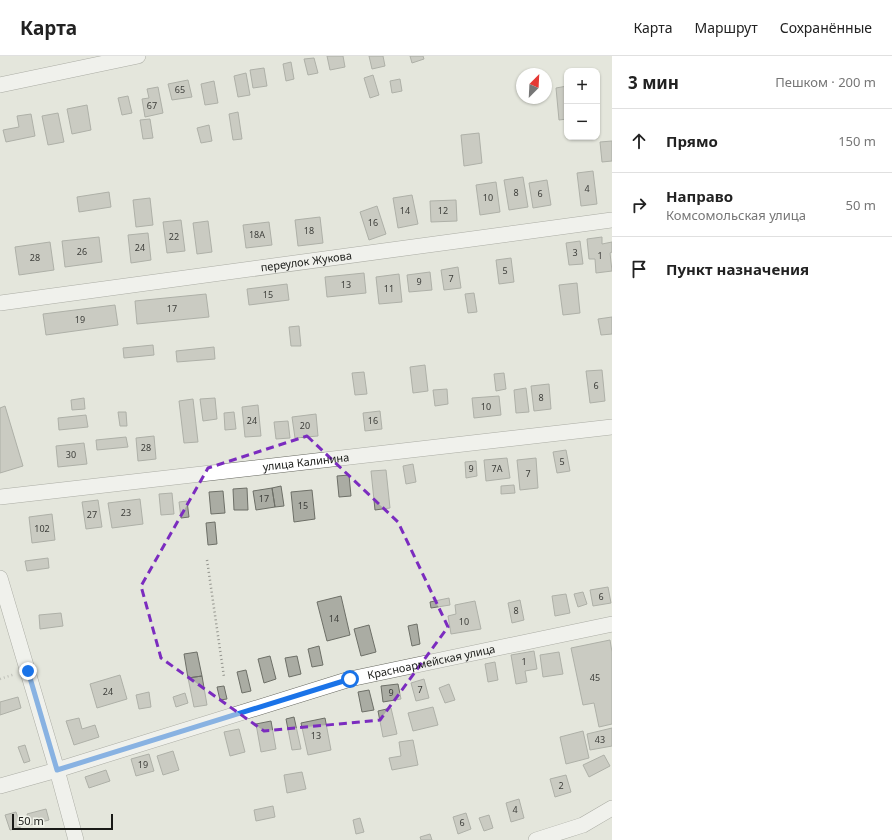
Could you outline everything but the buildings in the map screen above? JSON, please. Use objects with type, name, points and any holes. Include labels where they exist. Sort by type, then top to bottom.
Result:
[{"type":"street","points":[[0,85],[138,56]]},
{"type":"street","name":"переулок Жукова","points":[[0,303],[612,220]]},
{"type":"street","name":"улица Калинина","points":[[0,497],[612,427]]},
{"type":"street","points":[[0,578],[57,770],[76,840]]},
{"type":"street","name":"Красноармейская улица","points":[[0,786],[57,770],[350,679],[612,624]]},
{"type":"street","points":[[536,840],[583,825],[612,808]]},
{"type":"path","points":[[207,560],[224,677]]},
{"type":"highlighted area","points":[[307,436],[398,522],[448,627],[380,720],[264,731],[161,658],[141,586],[208,468]]},
{"type":"route","points":[[28,671],[57,770],[350,679]]}]
